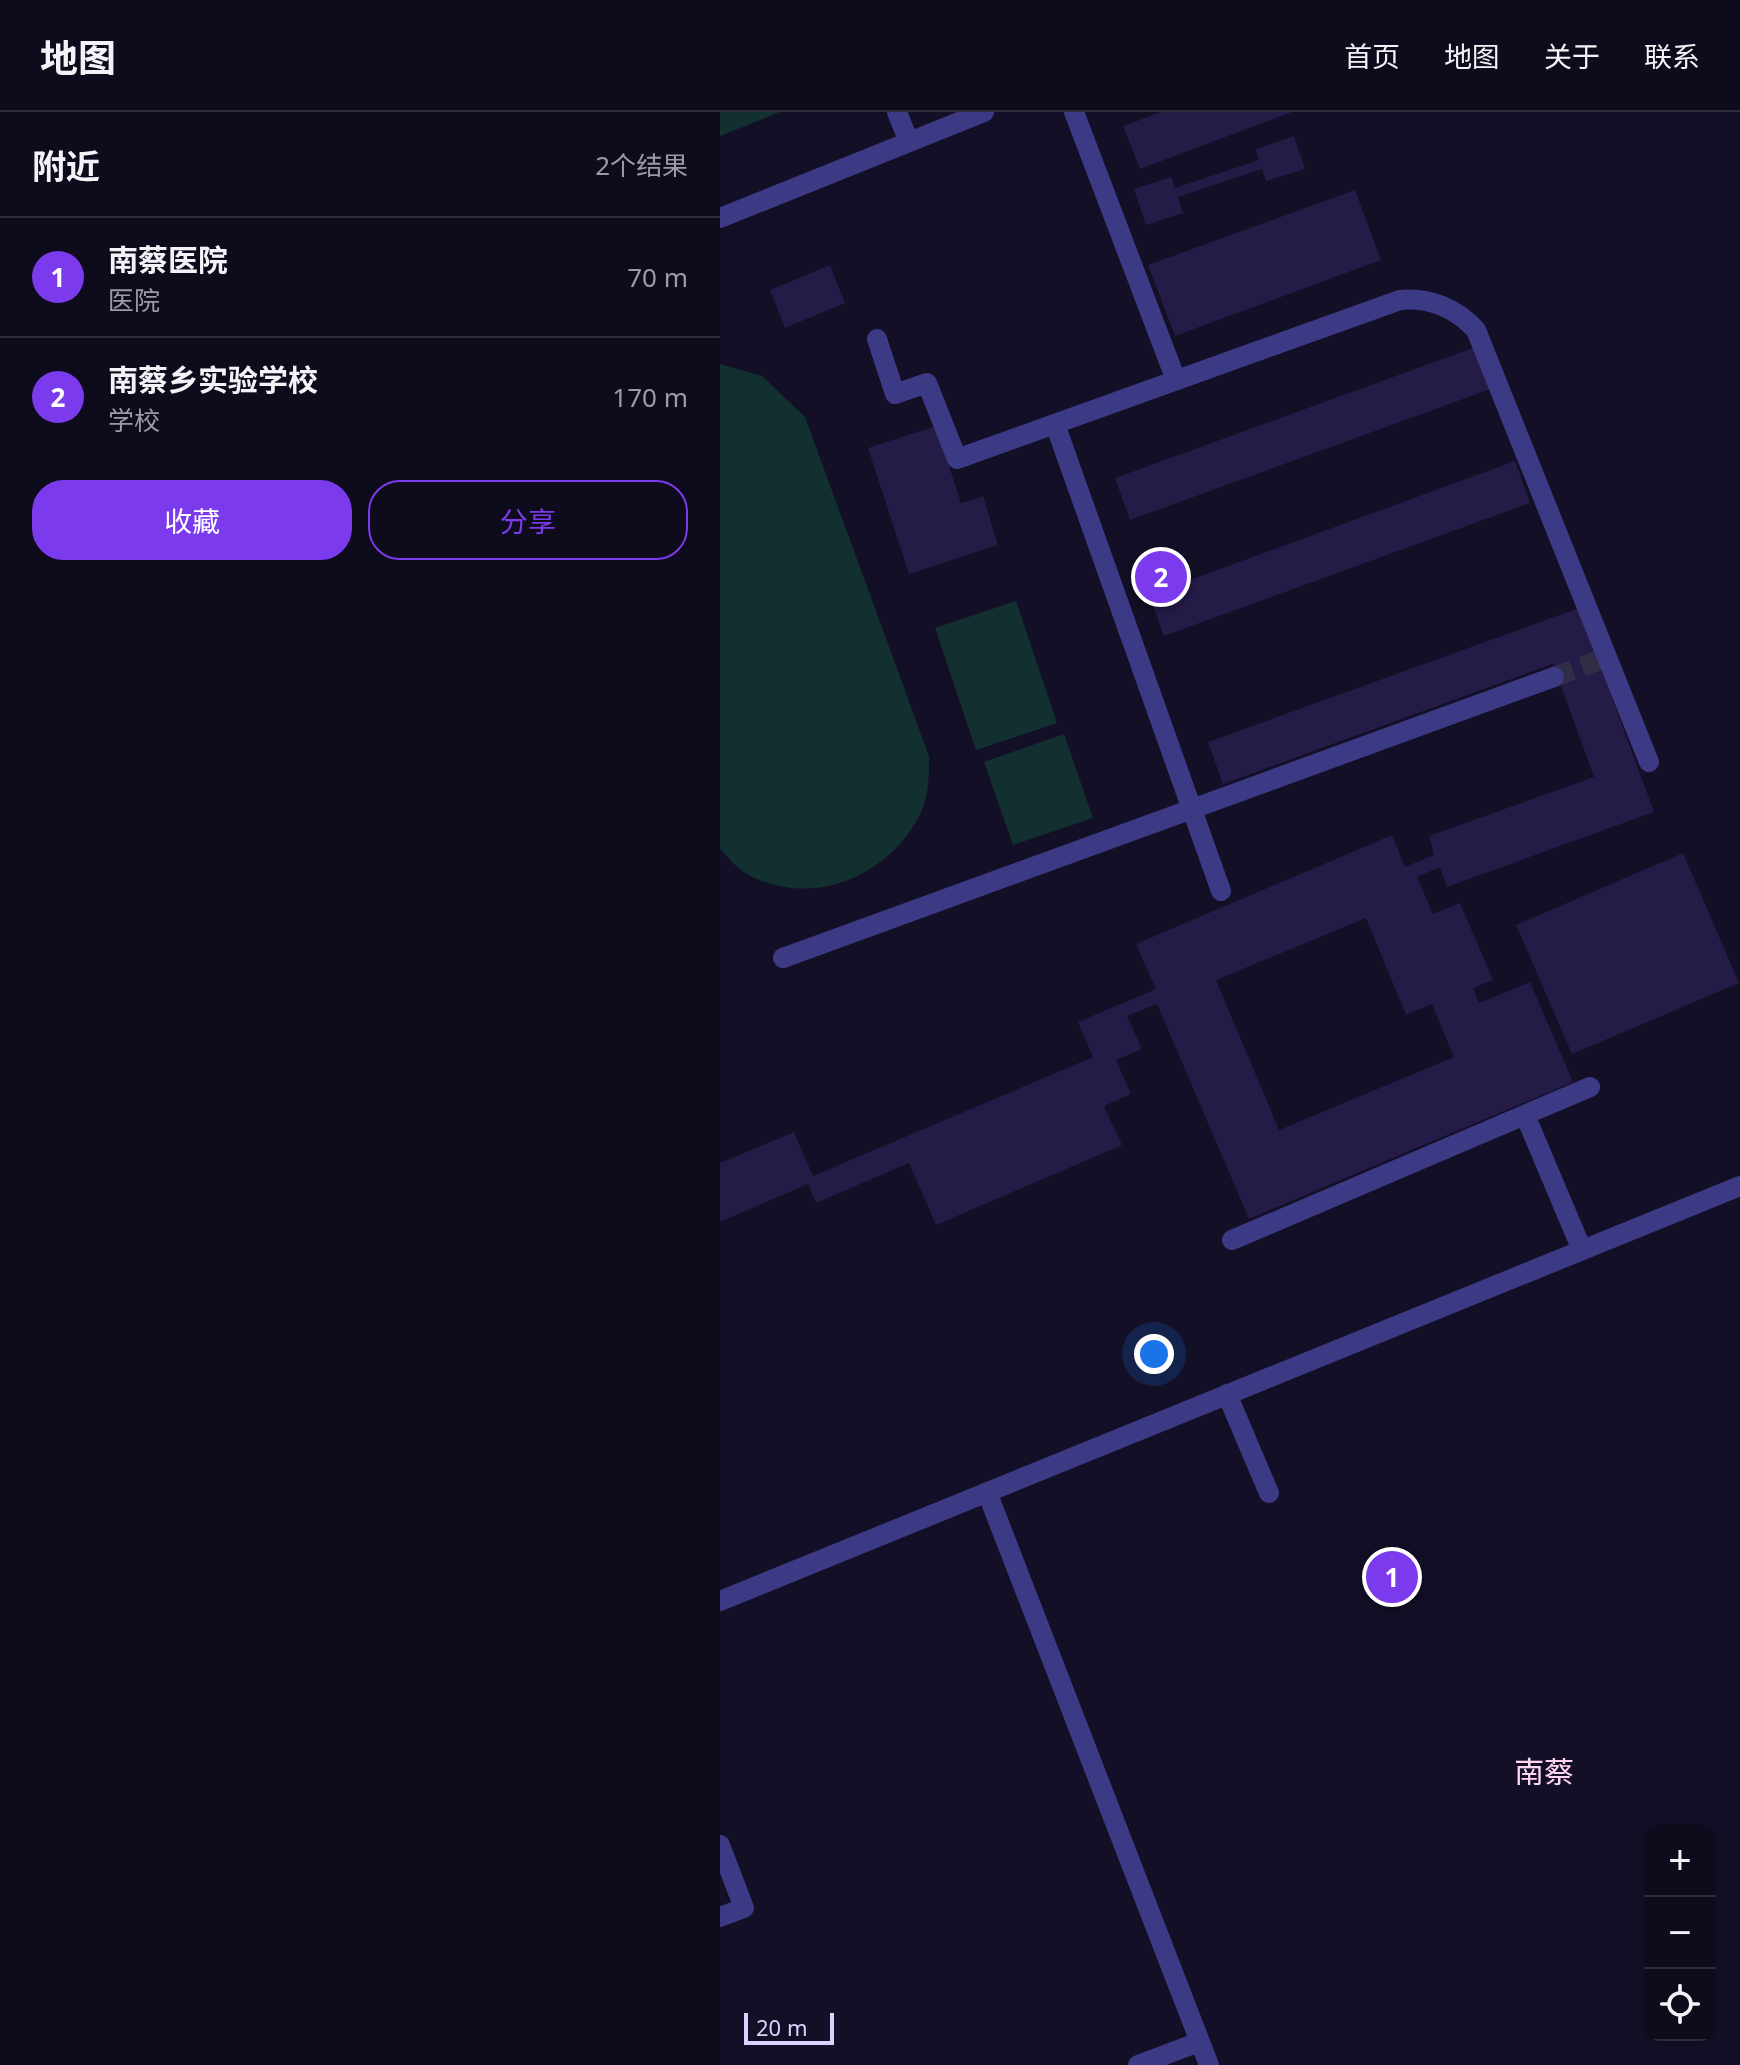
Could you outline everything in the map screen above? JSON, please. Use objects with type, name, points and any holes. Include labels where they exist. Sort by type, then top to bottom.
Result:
[{"type":"street","points":[[897,112],[909,142]]},
{"type":"street","points":[[720,218],[984,112]]},
{"type":"street","points":[[1074,112],[1176,380]]},
{"type":"street","points":[[877,339],[895,394],[927,383],[957,459],[1400,300],[1432,302],[1465,317],[1476,330],[1604,659],[1649,762]]},
{"type":"street","points":[[1055,424],[1221,891]]},
{"type":"street","points":[[783,958],[1554,677]]},
{"type":"street","points":[[1232,1240],[1590,1087]]},
{"type":"street","points":[[1525,1115],[1582,1250]]},
{"type":"street","points":[[720,1601],[1740,1186]]},
{"type":"street","points":[[1227,1394],[1269,1493]]},
{"type":"street","points":[[987,1492],[1209,2065]]},
{"type":"street","points":[[720,1845],[744,1908],[720,1917]]},
{"type":"street","points":[[1138,2065],[1199,2042]]},
{"type":"green space","points":[[720,112],[780,112],[720,136]]},
{"type":"green space","points":[[720,364],[762,376],[805,417],[929,756],[926,798],[909,833],[871,869],[823,887],[798,888],[772,884],[743,872],[720,849]]},
{"type":"green space","points":[[1016,601],[1057,723],[976,750],[935,628]]},
{"type":"green space","points":[[1064,734],[1093,818],[1013,845],[984,762]]},
{"type":"building","points":[[1161,112],[1292,112],[1140,169],[1123,126]]},
{"type":"building","points":[[1294,136],[1305,169],[1266,181],[1262,169],[1178,197],[1183,213],[1146,225],[1134,189],[1171,177],[1175,188],[1259,160],[1256,149]]},
{"type":"building","points":[[1355,190],[1381,260],[1175,336],[1148,265]]},
{"type":"building","points":[[830,265],[845,303],[785,328],[770,290]]},
{"type":"building","points":[[1481,345],[1496,387],[1130,520],[1115,478]]},
{"type":"building","points":[[936,426],[961,503],[983,496],[998,545],[909,574],[868,448]]},
{"type":"building","points":[[1515,461],[1530,503],[1164,636],[1149,595]]},
{"type":"building","points":[[1579,608],[1654,812],[1447,887],[1440,867],[1417,877],[1433,914],[1460,903],[1493,980],[1473,988],[1479,1003],[1530,982],[1573,1082],[1249,1219],[1157,1004],[1127,1016],[1142,1049],[1116,1060],[1131,1094],[1104,1106],[1122,1145],[936,1225],[909,1163],[816,1203],[808,1184],[720,1222],[720,1163],[794,1132],[813,1176],[1093,1057],[1078,1022],[1156,989],[1136,944],[1392,835],[1405,867],[1434,855],[1429,836],[1594,777],[1553,664],[1223,784],[1208,742]],"holes":[[[1366,918],[1406,1015],[1432,1004],[1454,1057],[1279,1130],[1216,980]]]},
{"type":"building","points":[[1683,853],[1739,983],[1572,1054],[1516,925]]},
{"type":"tunnel","points":[[1554,677],[1600,660]]},
{"type":"place","name":"南蔡乡实验学校","points":[[1161,577]]},
{"type":"place","name":"南蔡医院","points":[[1392,1577]]},
{"type":"district","name":"南蔡","points":[[1544,1773]]}]
